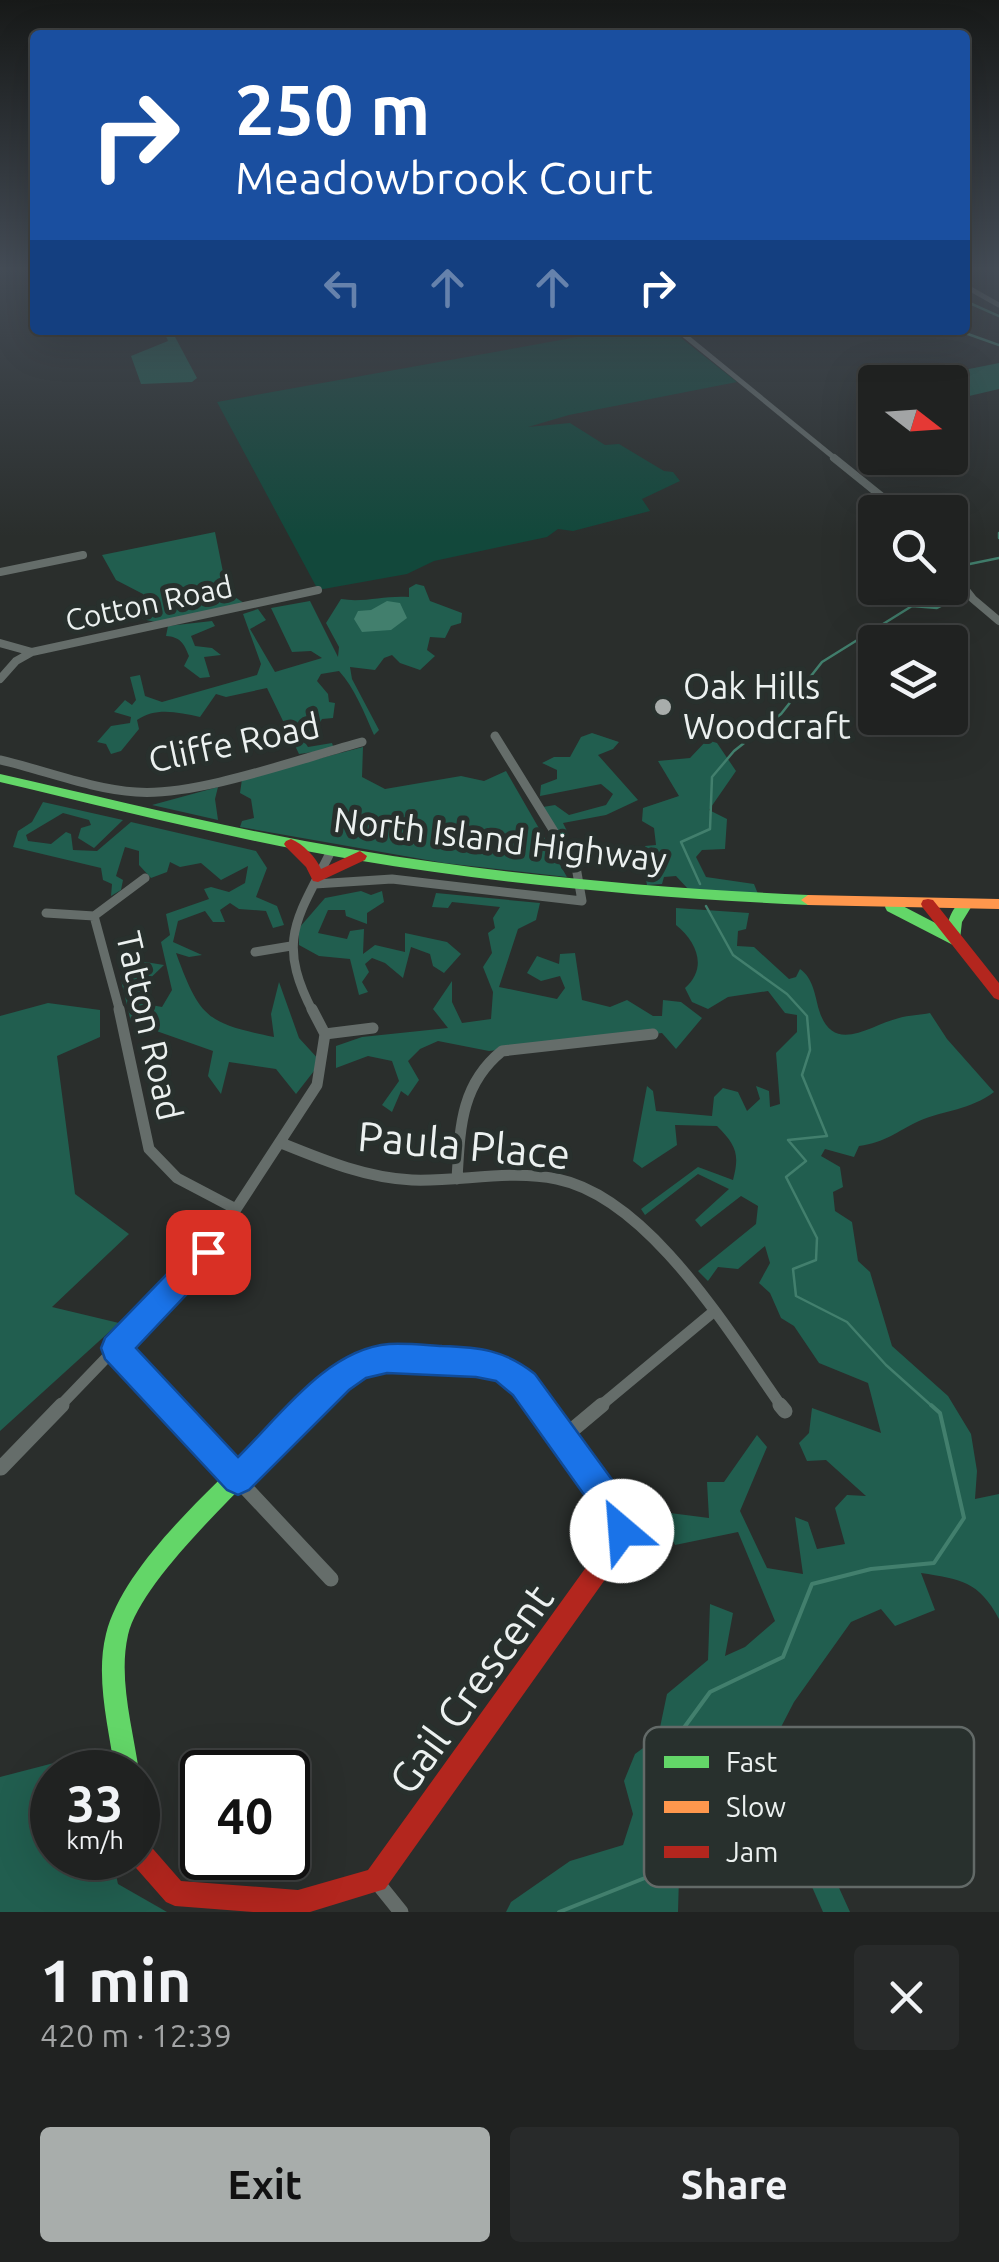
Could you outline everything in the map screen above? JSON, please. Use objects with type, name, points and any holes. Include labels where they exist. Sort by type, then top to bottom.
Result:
[{"type":"main road","name":"North Island Highway","points":[[0,778],[331,851],[581,884],[884,904],[999,904]]},
{"type":"main road","points":[[290,843],[312,864],[316,881],[360,856]]},
{"type":"main road","points":[[884,904],[953,939]]},
{"type":"main road","points":[[928,904],[999,994]]},
{"type":"main road","points":[[953,939],[956,922],[966,904]]},
{"type":"main road","name":"Gail Crescent","points":[[125,1750],[114,1650],[120,1621],[134,1597],[238,1479],[338,1380],[360,1365],[387,1359],[476,1362],[503,1368],[524,1384],[565,1436],[620,1518],[622,1531],[614,1552],[376,1880]]},
{"type":"main road","points":[[160,1876],[175,1893],[298,1903],[376,1880]]},
{"type":"street","points":[[714,359],[880,495]]},
{"type":"street","points":[[0,572],[83,555]]},
{"type":"street","name":"Cotton Road","points":[[0,679],[16,661],[32,652],[318,590]]},
{"type":"street","points":[[968,593],[999,622]]},
{"type":"street","points":[[0,643],[32,652]]},
{"type":"street","points":[[316,881],[339,886],[392,879],[582,902],[576,867],[494,736]]},
{"type":"street","name":"Cliffe Road","points":[[0,760],[133,792],[157,792],[187,788],[362,742]]},
{"type":"street","points":[[1,1468],[208,1252],[316,1084],[324,1034],[300,986],[291,946],[293,927],[331,851]]},
{"type":"street","points":[[94,916],[145,878]]},
{"type":"street","name":"Tatton Road","points":[[46,913],[94,916],[126,1033],[149,1149],[178,1180],[236,1209]]},
{"type":"street","points":[[255,952],[291,946]]},
{"type":"street","points":[[324,1034],[373,1028]]},
{"type":"street","points":[[457,1179],[464,1098],[484,1062],[502,1051],[653,1034]]},
{"type":"street","name":"Paula Place","points":[[281,1143],[341,1168],[410,1180],[541,1177],[572,1183],[596,1194],[622,1211],[684,1276],[785,1411]]},
{"type":"street","points":[[565,1436],[712,1314]]},
{"type":"street","points":[[116,1348],[331,1579]]},
{"type":"street","points":[[376,1880],[401,1912]]},
{"type":"shaded area","points":[[132,359],[187,359],[197,378],[192,382],[141,384]]},
{"type":"shaded area","points":[[454,359],[708,359],[737,382],[569,415],[528,427],[570,423],[605,445],[619,444],[664,471],[673,472],[680,481],[642,499],[650,511],[573,531],[558,529],[547,537],[434,561],[407,574],[318,590],[217,402]]},
{"type":"shaded area","points":[[999,363],[999,389],[968,396],[968,369]]},
{"type":"shaded area","points":[[215,532],[227,592],[247,605],[164,624],[138,618],[136,609],[147,602],[143,594],[116,580],[102,555]]},
{"type":"shaded area","points":[[416,584],[424,586],[430,601],[462,613],[461,623],[451,626],[445,638],[430,637],[427,650],[435,656],[420,670],[400,663],[392,655],[384,658],[375,670],[350,667],[352,679],[379,730],[374,735],[339,671],[321,674],[317,681],[328,694],[329,702],[335,703],[333,718],[322,719],[316,729],[317,737],[302,738],[308,747],[332,743],[334,749],[299,754],[267,688],[226,697],[216,694],[200,717],[167,712],[144,716],[137,720],[139,729],[121,751],[111,754],[106,744],[97,742],[111,726],[130,723],[131,717],[114,712],[125,700],[132,705],[136,700],[130,677],[140,675],[145,696],[162,702],[257,675],[261,664],[243,614],[258,609],[266,620],[250,629],[275,672],[322,658],[311,651],[292,652],[271,608],[310,601],[338,657],[339,647],[326,623],[341,599],[409,597],[409,588]]},
{"type":"shaded area","points":[[387,601],[400,603],[407,618],[391,630],[362,632],[354,619],[358,611],[371,610]]},
{"type":"shaded area","points":[[212,621],[215,626],[191,636],[195,646],[212,648],[221,655],[204,657],[210,677],[200,678],[184,666],[189,656],[181,642],[166,636],[168,626]]},
{"type":"shaded area","points":[[592,733],[619,742],[598,755],[638,800],[606,815],[563,823],[568,833],[560,836],[543,807],[555,805],[569,815],[606,805],[613,794],[601,784],[540,796],[541,785],[557,779],[557,770],[542,763],[554,757],[570,757],[581,737]]},
{"type":"shaded area","points":[[707,740],[717,743],[736,771],[709,810],[727,819],[725,849],[702,850],[696,857],[706,877],[754,884],[758,894],[689,890],[676,876],[664,877],[662,884],[647,885],[642,859],[645,846],[656,845],[654,828],[642,821],[643,808],[679,796],[658,761],[690,758]]},
{"type":"shaded area","points":[[363,747],[362,777],[385,789],[461,776],[484,781],[506,771],[567,877],[444,863],[240,827],[242,821],[254,818],[251,799],[240,793],[242,779]]},
{"type":"shaded area","points":[[218,787],[218,820],[152,805]]},
{"type":"shaded area","points":[[43,802],[123,820],[94,848],[78,838],[81,828],[91,825],[89,820],[63,813],[26,835],[28,841],[51,844],[66,832],[71,834],[73,850],[97,851],[131,822],[256,851],[267,868],[256,897],[277,906],[284,925],[273,928],[266,911],[239,909],[230,903],[220,910],[225,922],[213,922],[205,911],[178,921],[173,942],[202,955],[176,953],[200,1004],[208,1014],[233,1027],[274,1037],[271,1014],[279,982],[299,1038],[321,1062],[296,1094],[276,1069],[229,1062],[221,1094],[208,1076],[213,1051],[131,1022],[120,976],[139,961],[164,965],[139,989],[146,1004],[162,1007],[172,990],[161,942],[170,935],[166,914],[209,899],[204,889],[229,892],[245,883],[248,866],[221,880],[201,863],[180,867],[170,862],[167,872],[151,878],[139,865],[139,851],[125,847],[116,876],[123,880],[121,890],[111,896],[112,884],[103,880],[101,868],[13,847],[18,831],[32,822]]},
{"type":"shaded area","points":[[361,891],[371,895],[382,891],[384,902],[367,913],[367,924],[346,916],[345,910],[328,910],[318,933],[347,939],[350,931],[364,929],[363,954],[375,945],[405,952],[405,933],[447,942],[461,954],[444,973],[433,966],[430,954],[411,947],[403,978],[372,958],[365,964],[369,972],[362,982],[368,992],[359,995],[350,959],[319,956],[299,945],[299,928],[325,898]]},
{"type":"shaded area","points":[[436,893],[540,903],[536,920],[518,929],[499,987],[557,999],[565,988],[560,976],[541,981],[527,973],[537,956],[559,964],[560,954],[575,953],[582,1000],[610,1007],[627,1000],[653,1016],[662,1016],[663,1000],[681,1002],[702,1018],[676,1049],[662,1033],[489,1051],[438,1041],[420,1049],[408,1061],[419,1080],[408,1096],[401,1091],[392,1112],[382,1105],[399,1081],[392,1061],[368,1056],[336,1068],[336,1046],[362,1037],[448,1028],[433,1009],[452,981],[452,1002],[462,1023],[491,1019],[493,992],[483,967],[492,953],[488,933],[495,928],[493,918],[500,907],[452,902],[448,908],[432,907]]},
{"type":"shaded area","points":[[676,908],[749,913],[746,929],[738,931],[737,946],[754,947],[789,979],[796,977],[800,969],[813,987],[825,1024],[833,1032],[853,1034],[899,1018],[930,1013],[947,1039],[994,1092],[976,1103],[929,1117],[884,1139],[859,1146],[854,1157],[825,1149],[821,1156],[840,1167],[843,1187],[833,1192],[835,1211],[852,1222],[858,1261],[870,1272],[892,1346],[948,1396],[971,1434],[977,1471],[975,1499],[999,1494],[999,1619],[976,1589],[947,1577],[921,1573],[935,1610],[895,1626],[881,1609],[851,1622],[794,1702],[781,1727],[660,1727],[667,1694],[708,1660],[710,1604],[733,1613],[725,1656],[745,1647],[775,1621],[738,1532],[675,1545],[665,1524],[670,1513],[709,1518],[707,1482],[724,1482],[757,1435],[767,1447],[740,1511],[767,1568],[803,1574],[795,1517],[808,1522],[817,1549],[845,1544],[835,1508],[847,1495],[866,1496],[826,1460],[807,1461],[799,1443],[809,1433],[812,1408],[881,1433],[868,1383],[819,1363],[794,1326],[781,1318],[770,1293],[759,1283],[770,1263],[765,1246],[738,1269],[718,1267],[708,1281],[698,1271],[756,1224],[758,1206],[741,1196],[701,1227],[695,1220],[729,1189],[698,1174],[645,1215],[641,1209],[698,1167],[733,1180],[736,1163],[732,1145],[717,1126],[675,1125],[677,1145],[642,1168],[633,1161],[647,1086],[653,1091],[656,1111],[712,1116],[714,1097],[723,1088],[738,1092],[747,1111],[760,1099],[756,1086],[769,1091],[770,1107],[780,1104],[776,1053],[797,1032],[797,1015],[785,1013],[768,991],[728,997],[708,1009],[692,1002],[685,988],[696,972],[697,955],[676,925]]},
{"type":"shaded area","points":[[48,1003],[100,1010],[100,1037],[57,1056],[75,1194],[129,1234],[52,1307],[119,1323],[0,1431],[0,1016]]},
{"type":"shaded area","points":[[644,1747],[644,1887],[679,1887],[678,1912],[506,1912],[511,1902],[570,1861],[623,1845],[633,1814],[624,1781],[635,1754]]},
{"type":"shaded area","points":[[30,1769],[30,1880],[117,1880],[167,1912],[0,1912],[0,1777]]},
{"type":"shaded area","points":[[812,1887],[839,1887],[850,1912],[823,1912]]},
{"type":"waterway","points":[[999,533],[999,538]]},
{"type":"waterway","points":[[968,564],[999,558]]},
{"type":"waterway","points":[[700,884],[681,842],[710,829],[712,777],[734,751],[781,714],[822,662],[912,606],[943,605]]},
{"type":"waterway","points":[[706,906],[733,955],[787,994],[807,1016],[810,1050],[802,1075],[827,1136],[788,1140],[806,1161],[786,1177],[817,1238],[816,1260],[793,1269],[796,1296],[847,1322],[886,1365],[933,1407]]},
{"type":"waterway","points":[[684,1727],[710,1692],[783,1657],[812,1584],[871,1569],[934,1563],[964,1518],[940,1413],[931,1405]]},
{"type":"waterway","points":[[559,1912],[644,1878]]},
{"type":"traffic: fast","points":[[0,778],[266,838],[412,864],[581,885],[808,900]]},
{"type":"traffic: fast","points":[[892,907],[953,939],[955,921],[966,904]]},
{"type":"traffic: fast","points":[[124,1750],[114,1668],[117,1634],[125,1613],[180,1537],[265,1449]]},
{"type":"traffic: slow","points":[[808,900],[999,904]]},
{"type":"traffic: slow","points":[[265,1449],[328,1388],[368,1366],[421,1358],[486,1364],[514,1376],[555,1423],[620,1518],[622,1531],[618,1542]]},
{"type":"traffic: jam","points":[[291,844],[312,864],[318,877],[360,856]]},
{"type":"traffic: jam","points":[[928,904],[999,994]]},
{"type":"traffic: jam","points":[[160,1876],[175,1893],[298,1903],[376,1880],[618,1542]]},
{"type":"place","name":"Oak Hills Woodcraft","points":[[663,707]]},
{"type":"route","points":[[208,1252],[116,1348],[238,1479],[338,1380],[360,1365],[387,1359],[476,1362],[503,1368],[524,1384],[565,1436],[620,1518],[622,1531]]}]
